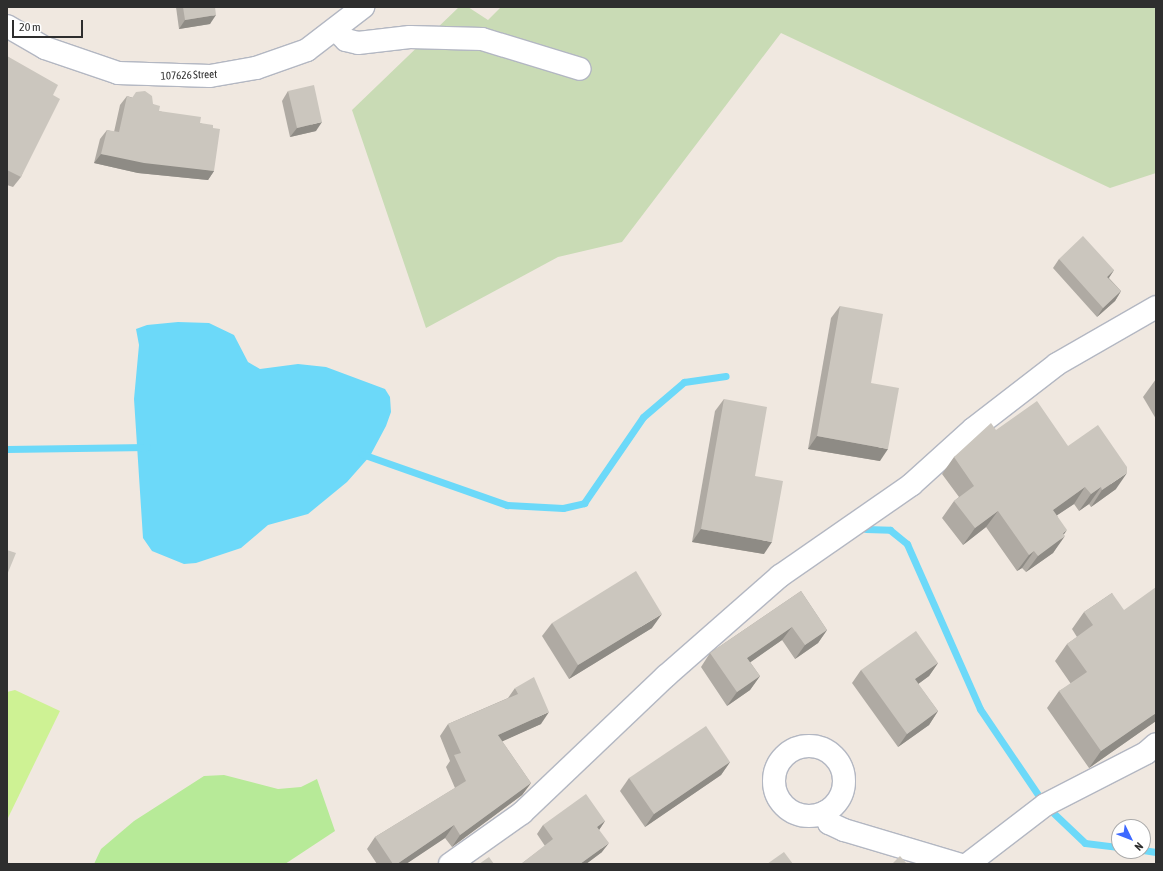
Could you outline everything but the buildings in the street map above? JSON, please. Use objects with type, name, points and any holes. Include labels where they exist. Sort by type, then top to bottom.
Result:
[{"type":"street","name":"107626 Street","points":[[7,26],[45,48],[118,73],[180,77],[210,76],[282,60],[307,50],[336,30],[363,7]]},
{"type":"street","points":[[336,30],[346,40],[358,43],[433,36],[482,39],[580,69]]},
{"type":"street","points":[[450,864],[522,813],[666,676],[780,576],[911,485],[973,429],[1057,364],[1156,306]]},
{"type":"street","points":[[968,864],[1045,805],[1146,753],[1156,744]]},
{"type":"street","points":[[825,812],[829,823],[844,830],[958,864]]},
{"type":"green space","points":[[459,7],[468,7],[488,20],[501,7],[1156,7],[1156,173],[1110,188],[781,33],[622,242],[558,257],[426,328],[352,110]]},
{"type":"green space","points":[[15,690],[60,711],[7,820],[7,692]]},
{"type":"green space","points":[[224,775],[278,789],[301,787],[317,779],[335,831],[285,864],[94,864],[101,849],[134,821],[204,776]]},
{"type":"water","points":[[178,322],[209,323],[234,335],[248,362],[260,369],[298,364],[326,367],[385,389],[390,397],[391,412],[386,426],[370,456],[347,482],[308,514],[268,525],[241,548],[196,563],[184,564],[152,551],[143,538],[134,399],[139,345],[136,329],[147,325]]},
{"type":"waterway","points":[[362,454],[507,505],[563,508],[584,503],[643,417],[684,382],[726,376]]},
{"type":"waterway","points":[[7,449],[147,447]]},
{"type":"waterway","points":[[866,529],[890,530],[907,544],[980,709],[1045,805],[1085,843],[1111,846]]},
{"type":"waterway","points":[[1151,851],[1156,852]]}]
